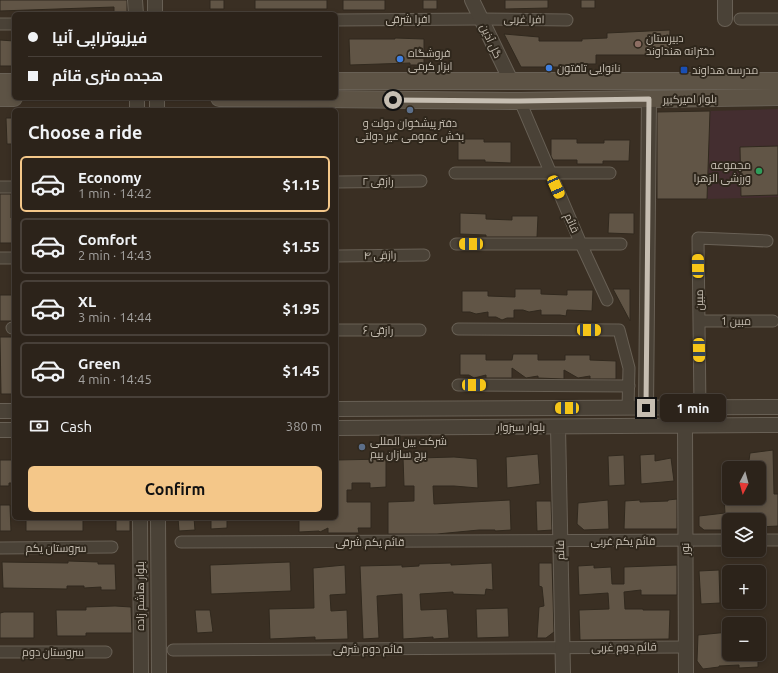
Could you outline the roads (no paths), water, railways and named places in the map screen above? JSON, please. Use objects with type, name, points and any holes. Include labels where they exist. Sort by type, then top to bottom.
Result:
[{"type":"main road","name":"بلوار امیرکبیر","points":[[338,81],[778,81]]},
{"type":"main road","points":[[0,82],[12,82]]},
{"type":"main road","name":"بلوار امیرکبیر","points":[[338,99],[520,101],[778,97]]},
{"type":"main road","points":[[0,98],[12,98]]},
{"type":"street","points":[[135,0],[136,12]]},
{"type":"street","points":[[155,0],[155,12]]},
{"type":"street","name":"گل آذین","points":[[472,0],[511,81]]},
{"type":"street","points":[[724,0],[725,19]]},
{"type":"street","name":"افرا شرقی","points":[[338,20],[481,19]]},
{"type":"street","name":"افرا غربی","points":[[481,19],[567,20]]},
{"type":"street","points":[[740,19],[778,19]]},
{"type":"street","points":[[0,24],[12,24]]},
{"type":"street","points":[[646,408],[649,99]]},
{"type":"street","name":"قائم","points":[[520,101],[581,244],[607,300]]},
{"type":"street","points":[[455,173],[610,173]]},
{"type":"street","name":"رازقی ۲","points":[[338,182],[421,182]]},
{"type":"street","points":[[0,187],[12,187]]},
{"type":"street","name":"مبین","points":[[700,408],[698,238],[767,241]]},
{"type":"street","points":[[456,244],[621,244]]},
{"type":"street","name":"رازقی ۴","points":[[338,256],[424,255]]},
{"type":"street","name":"مبین 1","points":[[699,322],[773,321]]},
{"type":"street","points":[[458,329],[619,330],[629,368],[628,408]]},
{"type":"street","name":"رازقی ۶","points":[[338,330],[420,330]]},
{"type":"street","points":[[458,385],[629,386]]},
{"type":"street","name":"بلوار سبزوار","points":[[338,409],[778,407]]},
{"type":"street","points":[[0,411],[12,411]]},
{"type":"street","name":"بلوار سبزوار","points":[[338,428],[778,425]]},
{"type":"street","name":"نور","points":[[684,426],[686,673]]},
{"type":"street","name":"قائم","points":[[558,427],[563,673]]},
{"type":"street","points":[[0,430],[12,430]]},
{"type":"street","name":"بلوار هاشم زاده","points":[[140,520],[141,673]]},
{"type":"street","name":"بلوار هاشم زاده","points":[[158,520],[159,673]]},
{"type":"street","name":"قائم یکم غربی","points":[[560,542],[722,540]]},
{"type":"street","points":[[766,540],[778,540]]},
{"type":"street","name":"قائم یکم شرقی","points":[[181,542],[560,542]]},
{"type":"street","name":"سروستان یکم","points":[[0,548],[112,547]]},
{"type":"street","name":"قائم دوم غربی","points":[[562,648],[685,647]]},
{"type":"street","name":"قائم دوم شرقی","points":[[173,650],[562,648]]},
{"type":"street","name":"سروستان دوم","points":[[0,652],[106,652]]},
{"type":"place","name":"دبیرستان دخترانه هنداوند","points":[[638,44]]},
{"type":"place","name":"فروشگاه ابزار کرمی","points":[[400,59]]},
{"type":"place","name":"نانوایی تافتون","points":[[549,68]]},
{"type":"place","name":"مدرسه هداوند","points":[[684,70]]},
{"type":"place","name":"دفتر پیشخوان دولت و بخش عمومی غیر دولتی","points":[[410,110]]},
{"type":"place","name":"مجموعه ورزشی الزهرا","points":[[759,171]]},
{"type":"place","name":"شرکت بین المللی برج سازان بیم","points":[[362,447]]}]
